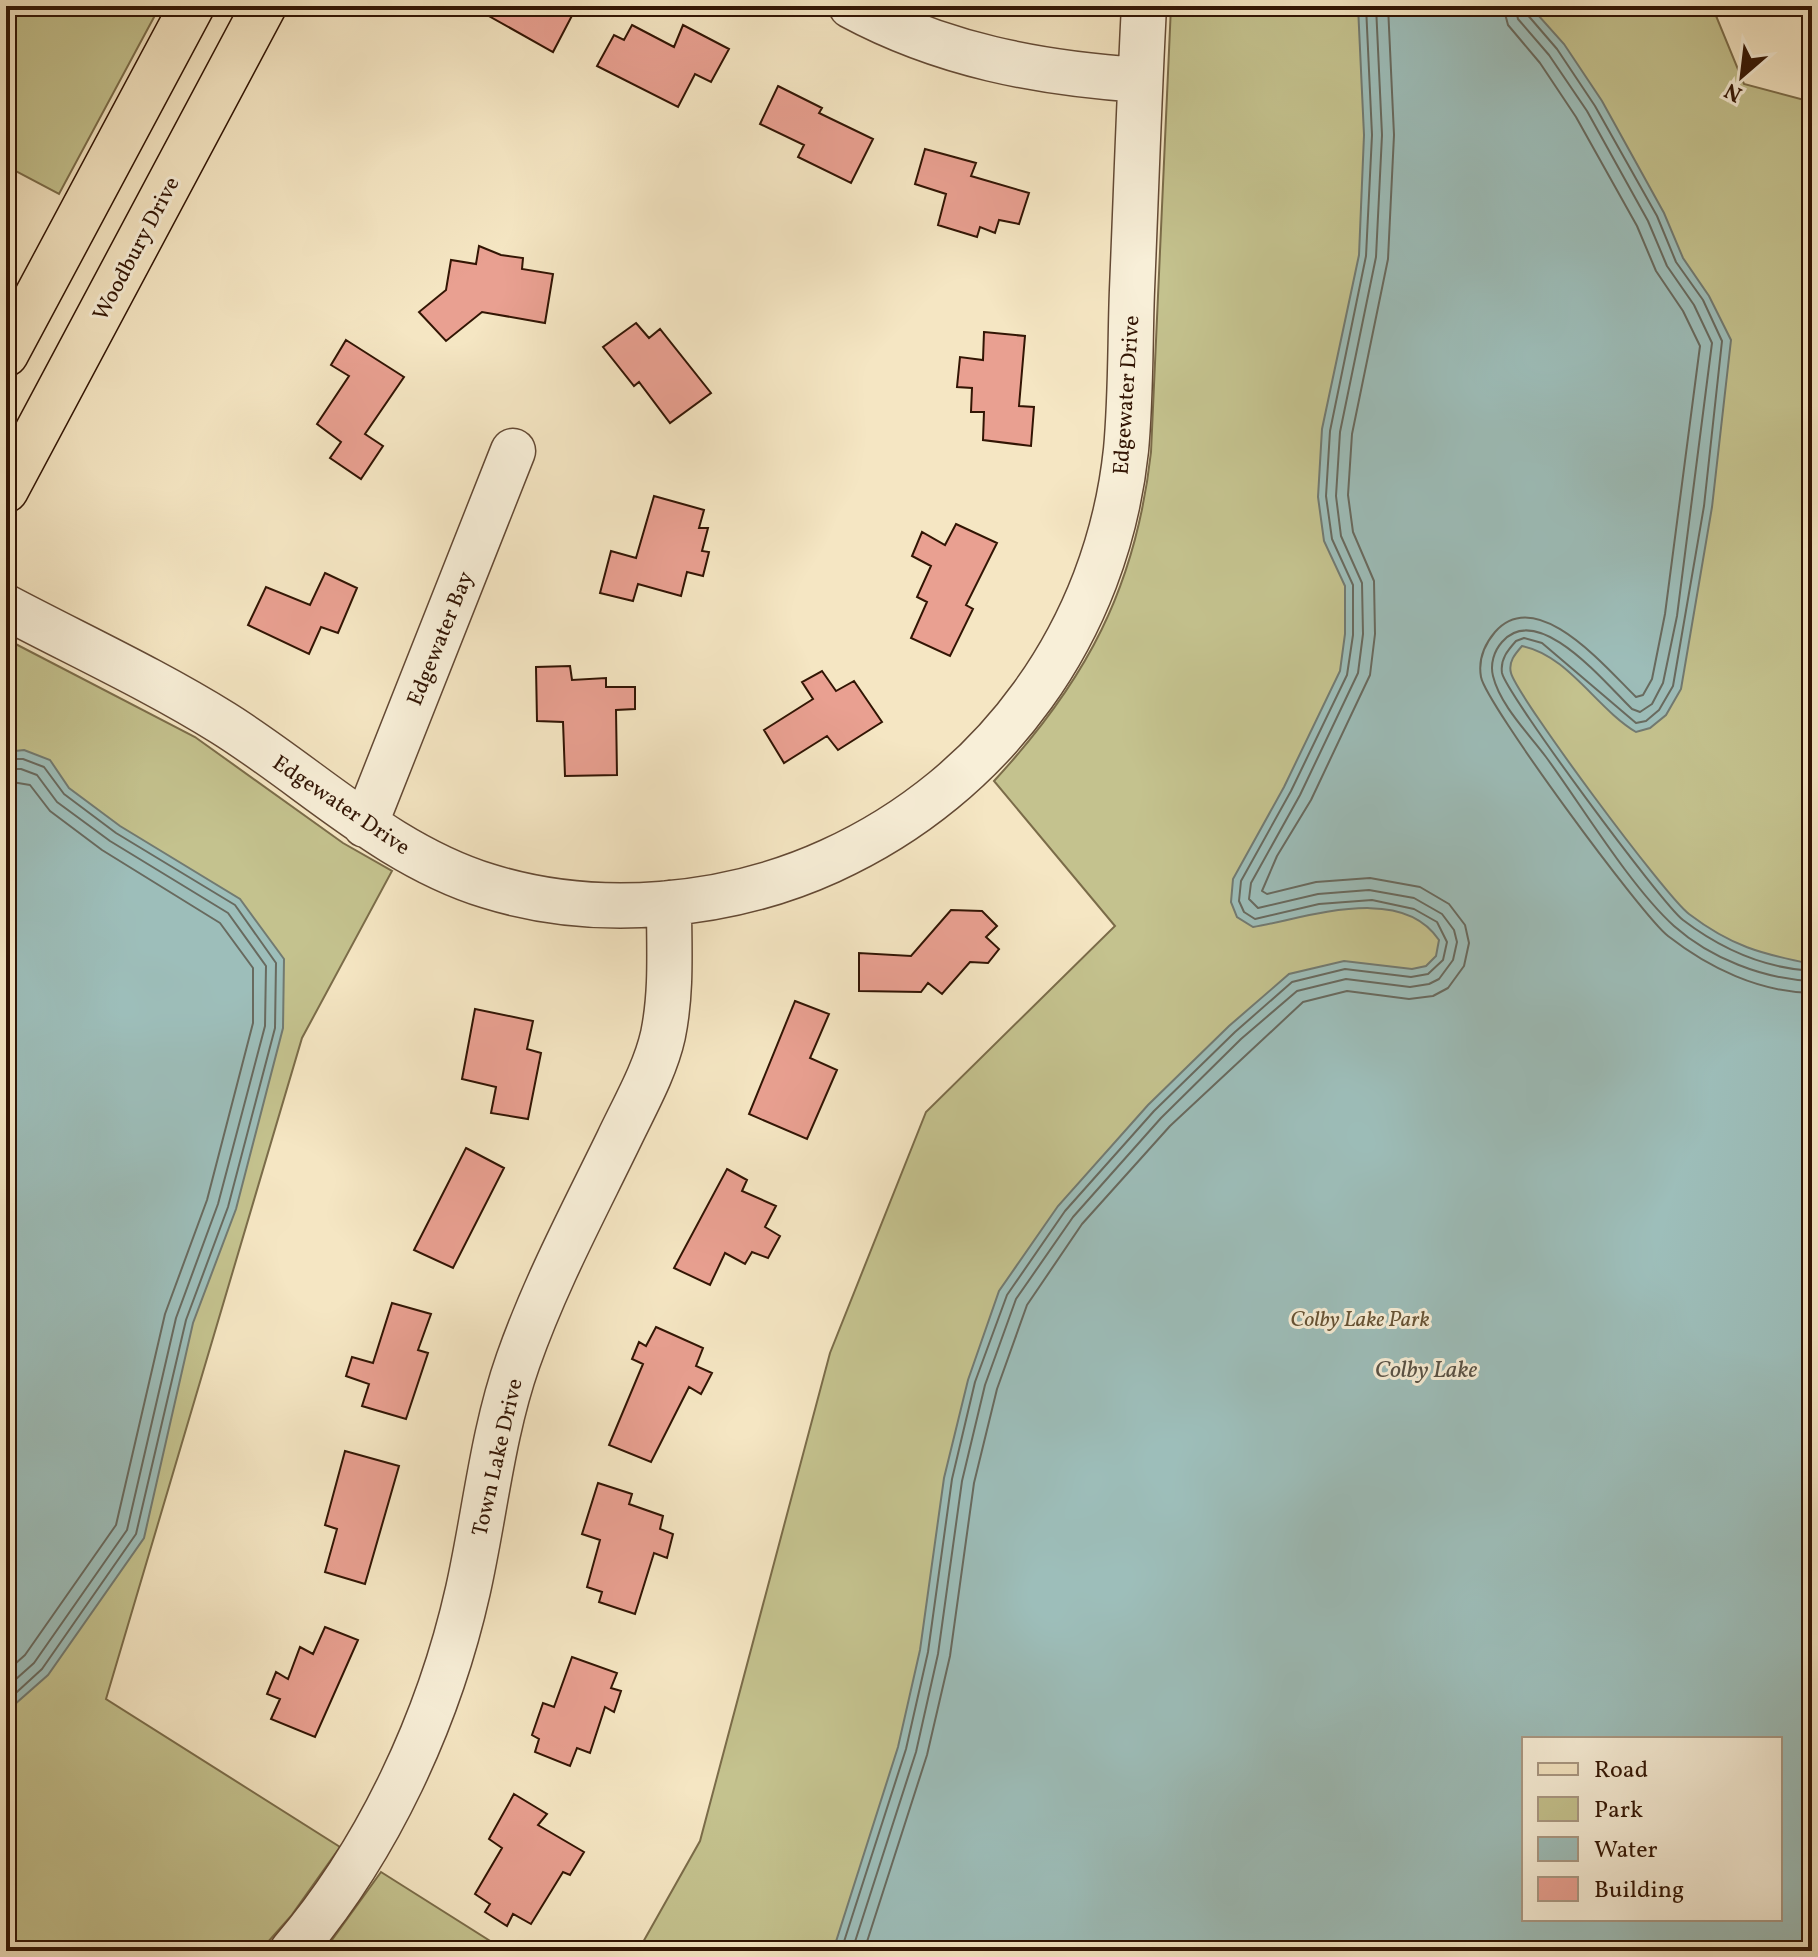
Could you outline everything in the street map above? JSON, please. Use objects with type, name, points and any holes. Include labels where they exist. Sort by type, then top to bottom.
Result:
[{"type":"main road","points":[[6,354],[192,6]]},
{"type":"main road","name":"Woodbury Drive","points":[[6,490],[264,6]]},
{"type":"street","points":[[851,6],[942,46],[1004,63],[1067,75],[1140,80]]},
{"type":"street","name":"Edgewater Drive","points":[[6,607],[221,722],[365,825],[422,858],[487,886],[555,901],[669,903],[733,894],[802,874],[873,841],[936,796],[987,749],[1050,675],[1087,606],[1108,539],[1126,453],[1144,6]]},
{"type":"street","name":"Edgewater Bay","points":[[365,825],[513,451]]},
{"type":"street","name":"Town Lake Drive","points":[[292,1951],[334,1899],[384,1811],[427,1721],[452,1656],[469,1587],[498,1427],[518,1362],[541,1300],[644,1087],[662,1039],[670,988],[669,903]]},
{"type":"green space","points":[[6,6],[160,6],[59,194],[6,166]]},
{"type":"green space","name":"Colby Lake","points":[[1171,6],[1712,6],[1744,84],[1812,102],[1812,1951],[638,1951],[700,1841],[830,1353],[926,1112],[1115,926],[994,781],[1055,707],[1101,630],[1133,547],[1151,452]]},
{"type":"green space","points":[[6,639],[195,737],[343,843],[392,871],[302,1038],[106,1699],[340,1847],[291,1916],[260,1951],[6,1951]]},
{"type":"green space","points":[[381,1872],[506,1951],[324,1951]]},
{"type":"water","name":"Colby Lake","points":[[1358,6],[1530,6],[1564,44],[1602,101],[1664,213],[1683,258],[1709,296],[1731,340],[1712,507],[1681,689],[1666,715],[1650,728],[1636,732],[1568,671],[1539,651],[1522,646],[1513,658],[1510,669],[1539,719],[1594,796],[1652,873],[1689,914],[1719,934],[1747,947],[1812,964],[1812,1927],[1797,1951],[833,1951],[898,1747],[920,1650],[944,1478],[968,1380],[999,1291],[1058,1206],[1148,1105],[1229,1026],[1289,974],[1344,961],[1412,969],[1426,966],[1436,956],[1439,940],[1422,923],[1402,913],[1378,908],[1352,909],[1253,927],[1237,917],[1231,902],[1233,879],[1284,787],[1340,671],[1345,634],[1345,586],[1324,541],[1318,497],[1322,429],[1359,255],[1364,135]]},
{"type":"water","points":[[24,750],[50,760],[69,788],[120,826],[240,899],[284,959],[283,1028],[236,1209],[193,1323],[144,1538],[48,1675],[6,1712],[6,752]]},
{"type":"building","points":[[471,6],[572,6],[576,8],[553,52]]},
{"type":"building","points":[[632,25],[674,47],[683,25],[729,49],[711,82],[695,74],[678,107],[597,66],[614,35],[624,40]]},
{"type":"building","points":[[778,86],[822,108],[819,113],[873,139],[851,183],[798,157],[804,145],[760,124]]},
{"type":"building","points":[[925,149],[976,163],[971,176],[1029,193],[1019,224],[999,220],[995,233],[980,227],[977,237],[938,225],[946,194],[915,184]]},
{"type":"building","points":[[479,246],[501,255],[523,258],[522,269],[553,274],[545,323],[482,312],[446,341],[419,312],[446,290],[451,260],[476,264]]},
{"type":"building","points":[[636,323],[649,338],[660,329],[711,393],[670,423],[639,382],[634,386],[603,347]]},
{"type":"building","points":[[984,332],[1025,336],[1019,406],[1034,407],[1031,446],[983,440],[984,412],[971,412],[972,388],[957,387],[960,357],[983,360]]},
{"type":"building","points":[[346,340],[404,377],[365,434],[383,446],[361,479],[330,458],[341,442],[317,424],[349,376],[331,365]]},
{"type":"building","points":[[654,496],[704,510],[699,528],[708,528],[702,551],[709,552],[703,576],[687,572],[681,596],[638,584],[633,601],[600,593],[611,551],[636,558]]},
{"type":"building","points":[[956,524],[997,543],[966,605],[973,609],[950,656],[911,638],[927,602],[917,597],[931,566],[912,556],[922,532],[945,545]]},
{"type":"building","points":[[325,573],[357,588],[338,633],[321,627],[309,654],[248,625],[266,587],[310,605]]},
{"type":"building","points":[[570,666],[572,680],[606,678],[606,687],[635,687],[635,709],[616,710],[617,775],[565,776],[563,722],[537,721],[536,667]]},
{"type":"building","points":[[822,671],[836,691],[854,681],[882,722],[838,750],[827,736],[784,763],[764,730],[813,699],[802,682]]},
{"type":"building","points":[[951,910],[982,911],[997,926],[986,937],[999,949],[988,963],[970,962],[942,994],[928,983],[921,992],[859,991],[859,953],[911,956]]},
{"type":"building","points":[[795,1001],[829,1014],[810,1058],[837,1070],[807,1139],[749,1114]]},
{"type":"building","points":[[475,1009],[533,1021],[527,1049],[541,1053],[528,1119],[491,1113],[496,1087],[462,1079]]},
{"type":"building","points":[[466,1148],[504,1168],[453,1268],[414,1250]]},
{"type":"building","points":[[727,1169],[747,1180],[742,1191],[776,1206],[765,1227],[780,1236],[768,1258],[752,1252],[745,1264],[725,1253],[710,1285],[674,1268]]},
{"type":"building","points":[[392,1303],[431,1314],[418,1350],[428,1353],[406,1419],[362,1406],[369,1384],[346,1376],[352,1357],[373,1363]]},
{"type":"building","points":[[656,1327],[703,1348],[696,1366],[712,1373],[701,1394],[689,1387],[651,1462],[609,1445],[643,1364],[632,1359],[639,1342],[646,1346]]},
{"type":"building","points":[[345,1451],[399,1466],[365,1584],[325,1572],[337,1529],[325,1525]]},
{"type":"building","points":[[598,1483],[632,1494],[629,1504],[663,1516],[660,1529],[673,1534],[667,1558],[654,1553],[635,1614],[599,1602],[602,1592],[587,1587],[600,1540],[582,1534]]},
{"type":"building","points":[[325,1627],[358,1640],[315,1737],[271,1719],[280,1699],[267,1694],[276,1672],[288,1679],[300,1647],[313,1654]]},
{"type":"building","points":[[572,1657],[617,1673],[611,1688],[621,1691],[614,1712],[605,1707],[590,1753],[577,1748],[570,1766],[535,1752],[539,1739],[532,1735],[543,1703],[554,1707]]},
{"type":"building","points":[[514,1794],[547,1814],[538,1825],[584,1852],[570,1875],[563,1872],[531,1924],[513,1914],[507,1926],[485,1912],[490,1904],[475,1894],[502,1848],[489,1839]]},
{"type":"park label","name":"Colby Lake Park","points":[[1360,1318]]}]
